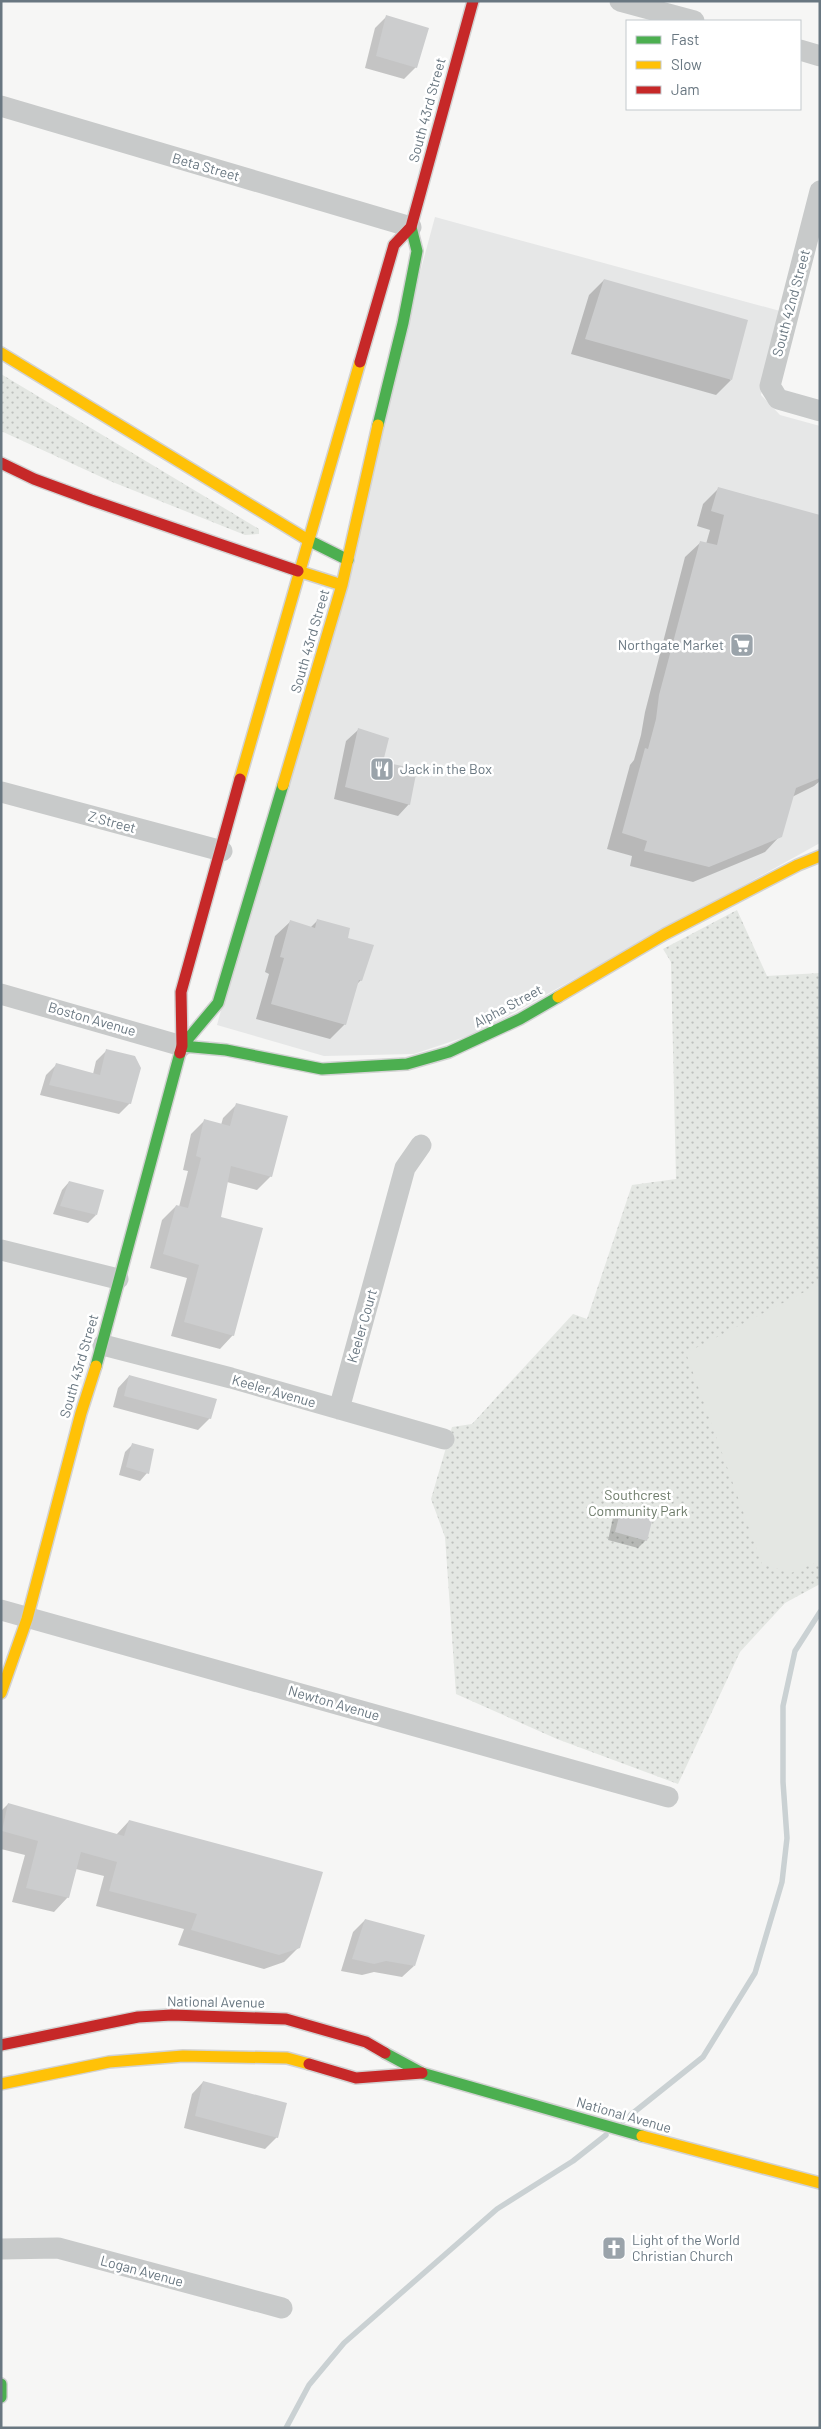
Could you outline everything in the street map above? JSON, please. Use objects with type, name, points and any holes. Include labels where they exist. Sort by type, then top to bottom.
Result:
[{"type":"main road","name":"South 43rd Street","points":[[1,1693],[27,1618],[81,1413],[103,1345],[118,1279],[182,1046],[181,992],[222,851],[298,571],[394,245],[411,227],[473,1]]},
{"type":"main road","name":"South 43rd Street","points":[[182,1046],[218,1004],[342,585],[385,392],[403,323],[417,251],[411,227]]},
{"type":"main road","points":[[1,353],[308,540],[348,560]]},
{"type":"main road","points":[[1,463],[34,479],[91,500],[342,585]]},
{"type":"main road","name":"Alpha Street","points":[[182,1046],[226,1050],[322,1069],[407,1064],[449,1052],[520,1019],[665,934],[798,865],[820,856]]},
{"type":"main road","name":"National Avenue","points":[[1,2045],[138,2017],[172,2015],[286,2019],[322,2034],[366,2042],[422,2073],[668,2143],[820,2183]]},
{"type":"main road","points":[[183,2056],[210,2046]]},
{"type":"main road","name":"National Avenue","points":[[1,2084],[108,2062],[183,2056],[287,2058],[356,2078],[422,2073]]},
{"type":"main road","points":[[1,2384],[1,2397]]},
{"type":"street","points":[[620,1],[690,20]]},
{"type":"street","points":[[801,50],[820,56]]},
{"type":"street","name":"Beta Street","points":[[1,106],[411,227]]},
{"type":"street","name":"South 42nd Street","points":[[820,191],[770,386],[778,399],[820,411]]},
{"type":"street","name":"Z Street","points":[[1,792],[222,851]]},
{"type":"street","name":"Boston Avenue","points":[[1,994],[182,1046]]},
{"type":"street","name":"Keeler Court","points":[[339,1409],[404,1168],[421,1145]]},
{"type":"street","points":[[1,1250],[118,1279]]},
{"type":"street","name":"Keeler Avenue","points":[[103,1345],[444,1439]]},
{"type":"street","name":"Newton Avenue","points":[[1,1610],[668,1797]]},
{"type":"street","name":"Logan Avenue","points":[[1,2249],[58,2248],[282,2308]]},
{"type":"shaded area","points":[[435,217],[780,311],[761,395],[780,415],[820,426],[820,843],[477,1033],[414,1054],[324,1056],[217,1025]]},
{"type":"green space","points":[[1,374],[259,529],[259,534],[245,535],[110,481],[1,431]]},
{"type":"green space","name":"Southcrest Community Park","points":[[737,910],[767,976],[820,973],[820,1584],[785,1603],[740,1652],[678,1784],[557,1739],[456,1694],[445,1537],[431,1499],[452,1427],[472,1424],[573,1314],[587,1319],[632,1185],[676,1179],[671,962],[663,949]]},
{"type":"green space","points":[[820,1284],[820,1561],[791,1573],[762,1564],[686,1353]]},
{"type":"building","points":[[386,15],[429,28],[417,68],[376,56]]},
{"type":"building","points":[[604,279],[748,320],[732,380],[585,339]]},
{"type":"building","points":[[718,487],[820,515],[820,778],[796,788],[782,837],[709,867],[644,851],[647,841],[622,833],[645,748],[648,749],[656,719],[659,695],[700,541],[717,545],[724,515],[711,511]]},
{"type":"building","points":[[358,728],[389,738],[383,762],[417,769],[410,805],[345,787]]},
{"type":"building","points":[[317,919],[350,928],[348,938],[374,945],[362,981],[359,980],[346,1025],[271,1004],[284,958],[280,957],[290,920],[315,928]]},
{"type":"building","points":[[106,1049],[135,1056],[141,1068],[131,1104],[49,1085],[56,1063],[100,1075]]},
{"type":"building","points":[[236,1103],[288,1116],[272,1177],[231,1166],[221,1217],[263,1228],[234,1336],[184,1322],[199,1265],[163,1254],[176,1205],[188,1208],[201,1158],[196,1156],[204,1119],[230,1126]]},
{"type":"building","points":[[69,1181],[104,1190],[97,1215],[60,1206]]},
{"type":"building","points":[[129,1375],[217,1399],[211,1419],[124,1396]]},
{"type":"building","points":[[132,1443],[154,1449],[149,1474],[126,1467]]},
{"type":"building","points":[[621,1509],[653,1517],[647,1541],[615,1532]]},
{"type":"building","points":[[8,1803],[124,1836],[129,1820],[323,1872],[300,1948],[279,1955],[191,1930],[197,1914],[109,1891],[117,1862],[81,1852],[69,1898],[26,1888],[38,1841],[2,1831]]},
{"type":"building","points":[[365,1919],[425,1935],[415,1966],[386,1961],[374,1964],[352,1959]]},
{"type":"building","points":[[203,2081],[287,2103],[278,2138],[195,2116]]},
{"type":"waterway","points":[[623,2121],[703,2057],[755,1973],[782,1882],[787,1838],[783,1782],[783,1706],[795,1651],[820,1612]]},
{"type":"waterway","points":[[286,2428],[309,2385],[344,2343],[497,2209],[573,2161],[606,2135]]},
{"type":"traffic: fast","points":[[378,425],[403,323],[417,251],[411,227]]},
{"type":"traffic: fast","points":[[308,540],[348,560]]},
{"type":"traffic: fast","points":[[182,1046],[218,1003],[283,785]]},
{"type":"traffic: fast","points":[[182,1046],[226,1050],[322,1069],[407,1064],[449,1052],[520,1019],[558,997]]},
{"type":"traffic: fast","points":[[96,1366],[180,1053]]},
{"type":"traffic: fast","points":[[385,2053],[422,2073],[642,2136]]},
{"type":"traffic: fast","points":[[1,2384],[1,2397]]},
{"type":"traffic: slow","points":[[1,353],[308,540]]},
{"type":"traffic: slow","points":[[240,779],[360,362]]},
{"type":"traffic: slow","points":[[283,785],[342,585],[378,425]]},
{"type":"traffic: slow","points":[[298,571],[342,585]]},
{"type":"traffic: slow","points":[[558,997],[665,934],[798,865],[820,856]]},
{"type":"traffic: slow","points":[[1,1693],[27,1619],[81,1413],[96,1366]]},
{"type":"traffic: slow","points":[[1,2084],[109,2062],[183,2056],[287,2058],[309,2064]]},
{"type":"traffic: slow","points":[[642,2136],[820,2183]]},
{"type":"traffic: jam","points":[[360,362],[394,245],[411,227],[473,1]]},
{"type":"traffic: jam","points":[[1,463],[34,479],[91,500],[298,571]]},
{"type":"traffic: jam","points":[[180,1053],[182,1046],[181,992],[240,779]]},
{"type":"traffic: jam","points":[[1,2045],[138,2017],[172,2015],[286,2019],[366,2042],[385,2053]]},
{"type":"traffic: jam","points":[[309,2064],[356,2078],[422,2073]]},
{"type":"place","name":"Northgate Market","points":[[742,645]]},
{"type":"place","name":"Jack in the Box","points":[[382,769]]},
{"type":"place","name":"Light of the World Christian Church","points":[[614,2248]]}]
